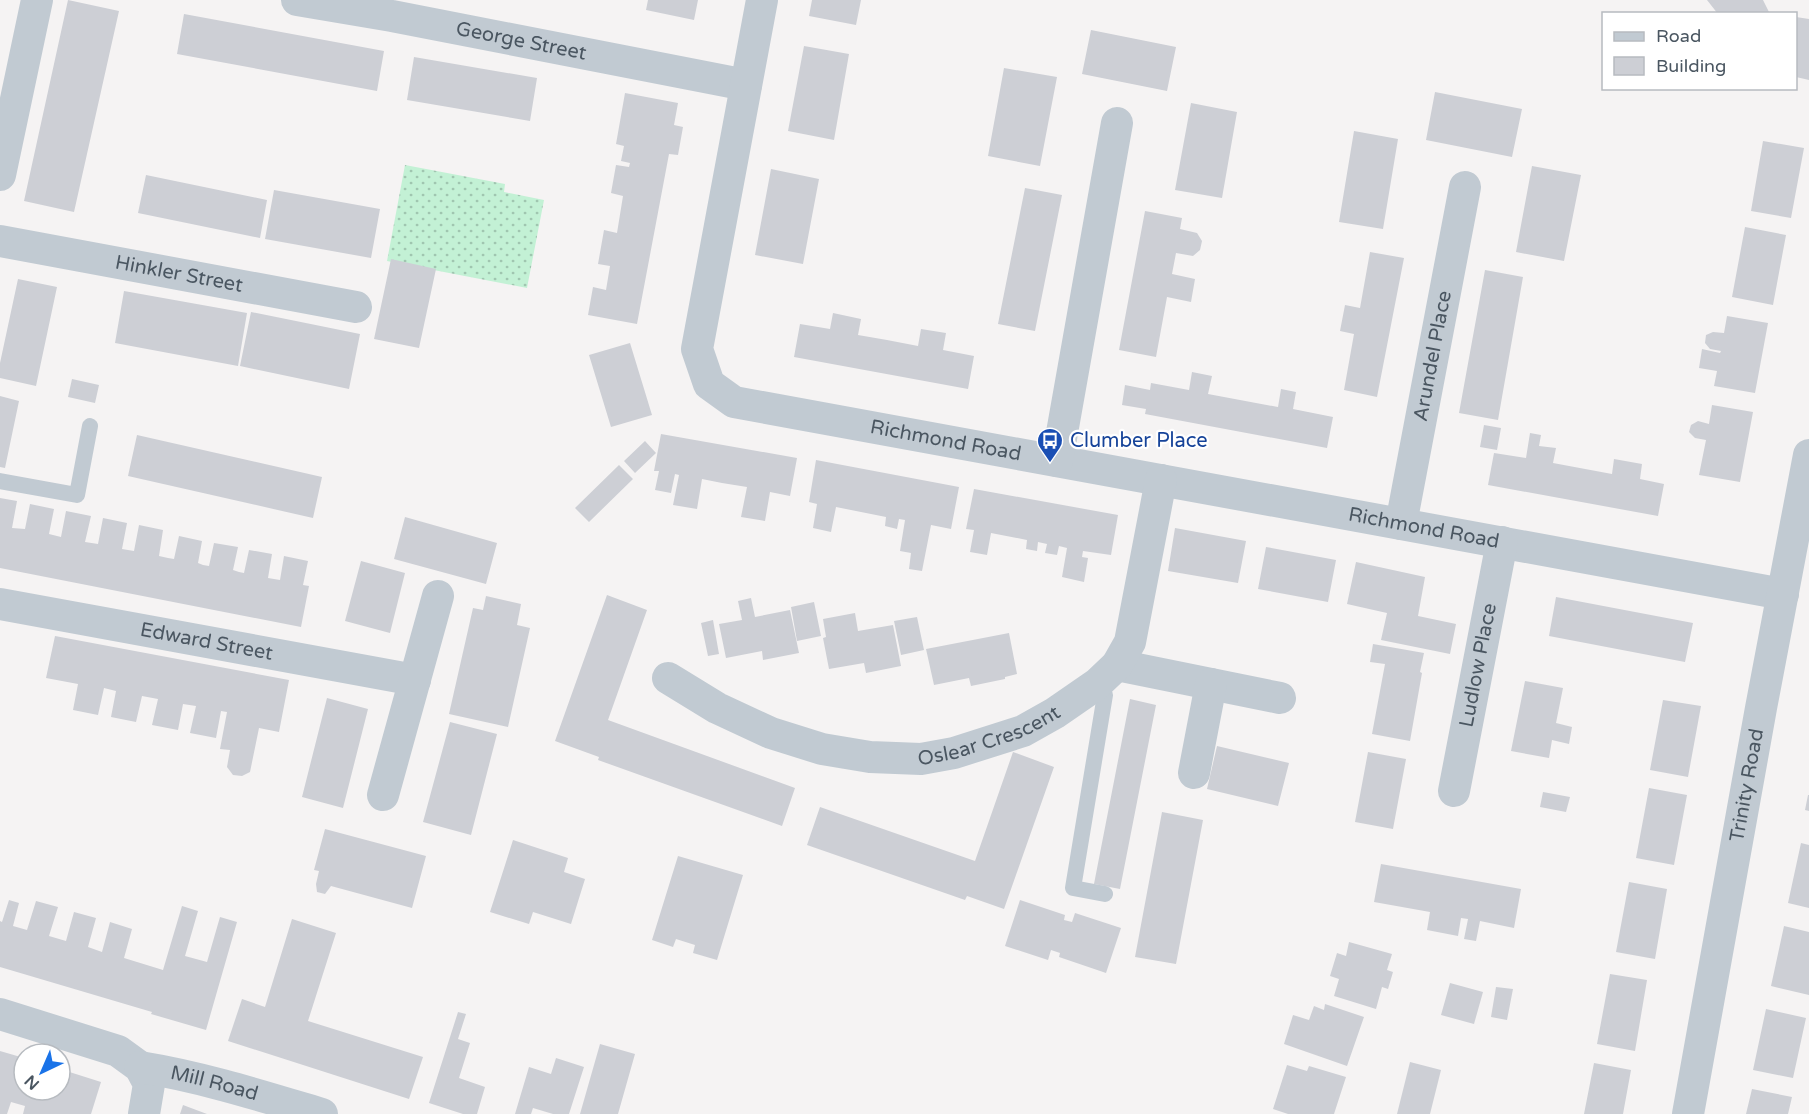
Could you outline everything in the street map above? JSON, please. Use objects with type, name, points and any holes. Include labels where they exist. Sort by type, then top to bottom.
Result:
[{"type":"street","points":[[0,176],[37,0]]},
{"type":"street","name":"George Street","points":[[297,0],[746,85]]},
{"type":"street","name":"Richmond Road","points":[[762,0],[697,349],[709,384],[734,402],[1783,594]]},
{"type":"street","points":[[1057,461],[1117,123]]},
{"type":"street","name":"Arundel Place","points":[[1401,524],[1466,188]]},
{"type":"street","name":"Hinkler Street","points":[[0,241],[356,307]]},
{"type":"street","name":"Trinity Road","points":[[1688,1114],[1809,454]]},
{"type":"street","name":"Oslear Crescent","points":[[668,678],[717,708],[771,734],[822,748],[870,757],[921,759],[954,753],[1023,731],[1055,713],[1107,675],[1130,642],[1161,480]]},
{"type":"street","name":"Ludlow Place","points":[[1454,791],[1502,542]]},
{"type":"street","points":[[383,795],[438,596]]},
{"type":"street","name":"Edward Street","points":[[0,604],[415,680]]},
{"type":"street","points":[[1107,675],[1211,684],[1280,698]]},
{"type":"street","points":[[1194,773],[1211,684]]},
{"type":"street","name":"Mill Road","points":[[0,1014],[118,1051],[144,1075],[174,1072],[322,1114]]},
{"type":"street","points":[[144,1075],[144,1114]]},
{"type":"lane","points":[[0,481],[77,495],[90,426]]},
{"type":"lane","points":[[1105,894],[1073,888],[1107,675]]},
{"type":"green space","points":[[405,165],[505,184],[504,192],[544,200],[527,288],[387,261]]},
{"type":"building","points":[[68,0],[119,11],[74,212],[24,201]]},
{"type":"building","points":[[648,0],[698,0],[694,20],[646,10]]},
{"type":"building","points":[[812,0],[861,0],[856,25],[809,16]]},
{"type":"building","points":[[1707,0],[1763,0],[1769,12],[1716,12]]},
{"type":"building","points":[[184,14],[384,51],[377,91],[177,54]]},
{"type":"building","points":[[1797,17],[1809,19],[1809,80],[1797,77]]},
{"type":"building","points":[[1091,30],[1176,47],[1167,91],[1082,74]]},
{"type":"building","points":[[804,46],[849,54],[834,140],[788,131]]},
{"type":"building","points":[[414,57],[537,78],[530,121],[407,100]]},
{"type":"building","points":[[1004,68],[1057,77],[1040,166],[988,156]]},
{"type":"building","points":[[1435,92],[1522,109],[1512,157],[1426,140]]},
{"type":"building","points":[[625,93],[678,103],[674,125],[683,127],[678,155],[669,154],[637,324],[588,315],[593,287],[606,290],[610,266],[598,264],[604,230],[617,233],[623,196],[611,193],[616,165],[629,167],[630,163],[621,161],[624,146],[616,144]]},
{"type":"building","points":[[1191,103],[1237,112],[1222,198],[1175,190]]},
{"type":"building","points":[[1354,131],[1398,139],[1383,229],[1339,222]]},
{"type":"building","points":[[1763,141],[1804,148],[1791,218],[1751,211]]},
{"type":"building","points":[[1532,166],[1581,175],[1564,261],[1516,252]]},
{"type":"building","points":[[771,169],[819,179],[803,264],[755,255]]},
{"type":"building","points":[[146,175],[267,200],[260,238],[138,213]]},
{"type":"building","points":[[1025,188],[1062,195],[1035,331],[998,324]]},
{"type":"building","points":[[274,190],[380,209],[371,258],[265,239]]},
{"type":"building","points":[[1145,211],[1182,218],[1180,229],[1197,233],[1202,241],[1200,250],[1193,256],[1176,253],[1172,274],[1195,279],[1191,302],[1167,297],[1156,357],[1119,350]]},
{"type":"building","points":[[1745,227],[1786,235],[1773,305],[1732,297]]},
{"type":"building","points":[[1370,252],[1404,258],[1377,397],[1344,390],[1354,334],[1340,331],[1345,305],[1360,308]]},
{"type":"building","points":[[391,259],[436,269],[419,348],[374,339]]},
{"type":"building","points":[[1485,270],[1523,277],[1498,420],[1459,413]]},
{"type":"building","points":[[18,279],[57,287],[36,386],[0,378],[0,363]]},
{"type":"building","points":[[124,291],[247,313],[238,366],[115,343]]},
{"type":"building","points":[[251,312],[360,334],[349,389],[240,366]]},
{"type":"building","points":[[833,313],[861,319],[858,335],[918,346],[921,329],[946,333],[943,350],[974,356],[968,389],[794,357],[800,324],[830,329]]},
{"type":"building","points":[[1727,316],[1768,323],[1755,393],[1714,386],[1717,371],[1699,368],[1702,349],[1720,353],[1721,351],[1710,349],[1705,343],[1706,335],[1713,332],[1724,333]]},
{"type":"building","points":[[630,343],[652,415],[611,427],[589,355]]},
{"type":"building","points":[[1192,372],[1212,376],[1208,394],[1278,407],[1281,389],[1296,392],[1293,409],[1333,417],[1327,448],[1145,414],[1146,409],[1122,405],[1125,385],[1150,390],[1151,383],[1189,390]]},
{"type":"building","points":[[72,379],[99,385],[95,403],[68,397]]},
{"type":"building","points":[[0,396],[19,401],[5,468],[0,467]]},
{"type":"building","points":[[1712,405],[1753,412],[1740,482],[1699,475],[1706,440],[1695,438],[1689,432],[1691,425],[1698,421],[1709,424]]},
{"type":"building","points":[[1484,425],[1501,428],[1497,450],[1480,447]]},
{"type":"building","points":[[1530,433],[1541,435],[1539,446],[1556,448],[1553,463],[1612,474],[1614,459],[1642,464],[1640,479],[1664,484],[1658,516],[1488,485],[1494,453],[1526,458]]},
{"type":"building","points":[[661,434],[797,458],[790,496],[770,492],[765,521],[741,517],[747,487],[702,479],[697,509],[673,505],[679,475],[675,474],[671,493],[655,490],[659,471],[654,471]]},
{"type":"building","points":[[137,435],[322,477],[313,518],[128,476]]},
{"type":"building","points":[[645,441],[656,453],[635,473],[624,461]]},
{"type":"building","points":[[816,460],[959,487],[951,529],[931,525],[922,571],[909,569],[911,553],[900,551],[905,520],[899,519],[897,529],[885,526],[886,517],[836,507],[831,532],[813,528],[817,504],[809,502]]},
{"type":"building","points":[[619,465],[633,479],[589,522],[575,508]]},
{"type":"building","points":[[974,489],[1118,515],[1111,555],[1083,551],[1082,557],[1088,558],[1084,582],[1062,577],[1067,548],[1059,546],[1057,555],[1045,553],[1047,544],[1038,542],[1037,551],[1026,549],[1027,540],[991,533],[987,555],[970,552],[974,530],[966,529]]},
{"type":"building","points":[[0,498],[17,501],[12,528],[25,529],[30,504],[54,509],[49,534],[61,537],[66,511],[91,516],[85,542],[98,544],[103,518],[127,523],[122,549],[134,551],[139,525],[163,530],[159,556],[168,558],[174,559],[179,536],[202,541],[198,563],[203,565],[209,566],[214,543],[238,547],[233,570],[244,573],[249,550],[272,554],[268,578],[280,580],[284,556],[308,561],[303,585],[309,586],[301,627],[0,568]]},
{"type":"building","points":[[405,517],[497,543],[486,584],[394,559]]},
{"type":"building","points":[[1175,528],[1246,541],[1238,583],[1168,571]]},
{"type":"building","points":[[1266,547],[1336,560],[1328,602],[1258,589]]},
{"type":"building","points":[[361,561],[405,573],[390,633],[345,621]]},
{"type":"building","points":[[1356,562],[1425,577],[1418,616],[1456,624],[1450,654],[1381,640],[1387,613],[1347,604]]},
{"type":"building","points":[[607,595],[647,610],[608,720],[795,788],[782,826],[598,760],[599,757],[555,741]]},
{"type":"building","points":[[486,596],[521,604],[517,625],[530,628],[508,727],[449,714],[473,608],[483,610]]},
{"type":"building","points":[[1556,597],[1693,623],[1685,662],[1549,636]]},
{"type":"building","points":[[751,598],[755,617],[790,610],[799,653],[763,660],[762,651],[726,658],[719,624],[742,620],[738,601]]},
{"type":"building","points":[[814,602],[821,636],[797,641],[791,607]]},
{"type":"building","points":[[855,613],[858,631],[893,625],[901,666],[866,673],[864,663],[829,669],[823,638],[826,637],[823,619]]},
{"type":"building","points":[[917,617],[924,650],[901,655],[894,621]]},
{"type":"building","points":[[713,620],[719,654],[708,656],[701,623]]},
{"type":"building","points":[[1009,633],[1017,674],[1005,677],[1005,679],[971,686],[969,678],[934,685],[926,649]]},
{"type":"building","points":[[55,636],[289,680],[279,732],[259,728],[250,772],[242,776],[233,775],[227,767],[230,750],[220,749],[227,712],[221,711],[216,738],[190,733],[196,706],[183,704],[178,730],[152,725],[158,699],[142,696],[136,722],[111,717],[116,691],[104,688],[98,715],[73,710],[78,684],[46,678]]},
{"type":"building","points":[[1373,644],[1424,653],[1410,741],[1372,734],[1385,664],[1370,662]]},
{"type":"building","points":[[1525,681],[1563,688],[1556,723],[1572,727],[1569,744],[1552,740],[1549,758],[1511,751]]},
{"type":"building","points":[[327,698],[368,709],[343,808],[302,797]]},
{"type":"building","points":[[1130,699],[1156,705],[1120,889],[1094,884]]},
{"type":"building","points":[[1663,700],[1701,706],[1688,777],[1650,770]]},
{"type":"building","points":[[450,722],[497,734],[471,835],[423,822]]},
{"type":"building","points":[[1217,746],[1289,763],[1278,806],[1207,789]]},
{"type":"building","points":[[1013,752],[1054,767],[1004,909],[967,896],[965,900],[807,845],[820,807],[975,861]]},
{"type":"building","points":[[1368,752],[1406,759],[1393,829],[1355,822]]},
{"type":"building","points":[[1649,788],[1687,795],[1674,865],[1636,858]]},
{"type":"building","points":[[1543,792],[1570,797],[1566,812],[1540,807]]},
{"type":"building","points":[[1809,795],[1809,811],[1805,810]]},
{"type":"building","points":[[1162,812],[1203,820],[1176,964],[1135,957]]},
{"type":"building","points":[[325,829],[426,856],[412,908],[331,886],[325,894],[317,892],[319,871],[314,870]]},
{"type":"building","points":[[513,840],[568,858],[564,872],[585,879],[571,924],[533,912],[529,924],[490,912]]},
{"type":"building","points":[[1801,843],[1809,845],[1809,908],[1788,903]]},
{"type":"building","points":[[678,856],[743,875],[717,960],[693,953],[695,945],[676,939],[673,947],[652,940]]},
{"type":"building","points":[[1381,864],[1521,889],[1514,928],[1480,921],[1476,941],[1464,939],[1468,919],[1461,918],[1458,936],[1427,930],[1430,912],[1374,902]]},
{"type":"building","points":[[1629,882],[1667,889],[1655,959],[1616,952]]},
{"type":"building","points":[[9,900],[19,903],[13,926],[27,930],[36,901],[58,907],[49,936],[66,941],[74,912],[96,918],[88,947],[102,952],[110,922],[132,929],[124,958],[163,970],[182,906],[198,911],[185,956],[207,962],[220,917],[237,922],[206,1030],[0,967],[0,921],[2,922]]},
{"type":"building","points":[[1020,900],[1065,915],[1064,920],[1072,922],[1075,913],[1121,928],[1106,973],[1059,957],[1060,953],[1051,950],[1048,960],[1005,946]]},
{"type":"building","points":[[292,919],[336,933],[308,1021],[423,1057],[409,1099],[228,1041],[242,999],[265,1007]]},
{"type":"building","points":[[1784,926],[1809,932],[1809,995],[1771,986]]},
{"type":"building","points":[[1349,942],[1392,954],[1387,970],[1393,972],[1388,989],[1382,987],[1376,1009],[1334,996],[1339,979],[1330,976],[1337,953],[1346,956]]},
{"type":"building","points":[[1610,974],[1647,980],[1635,1051],[1597,1044]]},
{"type":"building","points":[[1450,983],[1483,992],[1474,1024],[1441,1015]]},
{"type":"building","points":[[1496,987],[1513,989],[1507,1020],[1491,1017]]},
{"type":"building","points":[[1325,1004],[1364,1017],[1347,1066],[1284,1044],[1293,1015],[1309,1020],[1314,1006],[1324,1010]]},
{"type":"building","points":[[1766,1009],[1806,1018],[1793,1078],[1753,1070]]},
{"type":"building","points":[[458,1012],[466,1014],[458,1039],[470,1043],[459,1078],[485,1087],[477,1114],[463,1114],[429,1103]]},
{"type":"building","points":[[600,1044],[635,1054],[618,1114],[580,1114]]},
{"type":"building","points":[[0,1051],[12,1054],[12,1102],[72,1102],[72,1073],[101,1082],[91,1114],[23,1114],[25,1106],[11,1102],[7,1114],[0,1114]]},
{"type":"building","points":[[556,1058],[584,1067],[569,1114],[553,1114],[533,1108],[531,1114],[515,1114],[529,1067],[551,1074]]},
{"type":"building","points":[[1410,1062],[1441,1070],[1430,1114],[1397,1114]]},
{"type":"building","points":[[1594,1063],[1631,1070],[1623,1114],[1584,1114]]},
{"type":"building","points":[[1287,1065],[1307,1071],[1309,1066],[1346,1077],[1334,1114],[1288,1114],[1273,1109]]},
{"type":"building","points":[[1752,1089],[1792,1097],[1788,1114],[1746,1114]]},
{"type":"building","points":[[183,1105],[207,1114],[180,1114]]},
{"type":"place","name":"Clumber Place","points":[[1050,464]]}]
